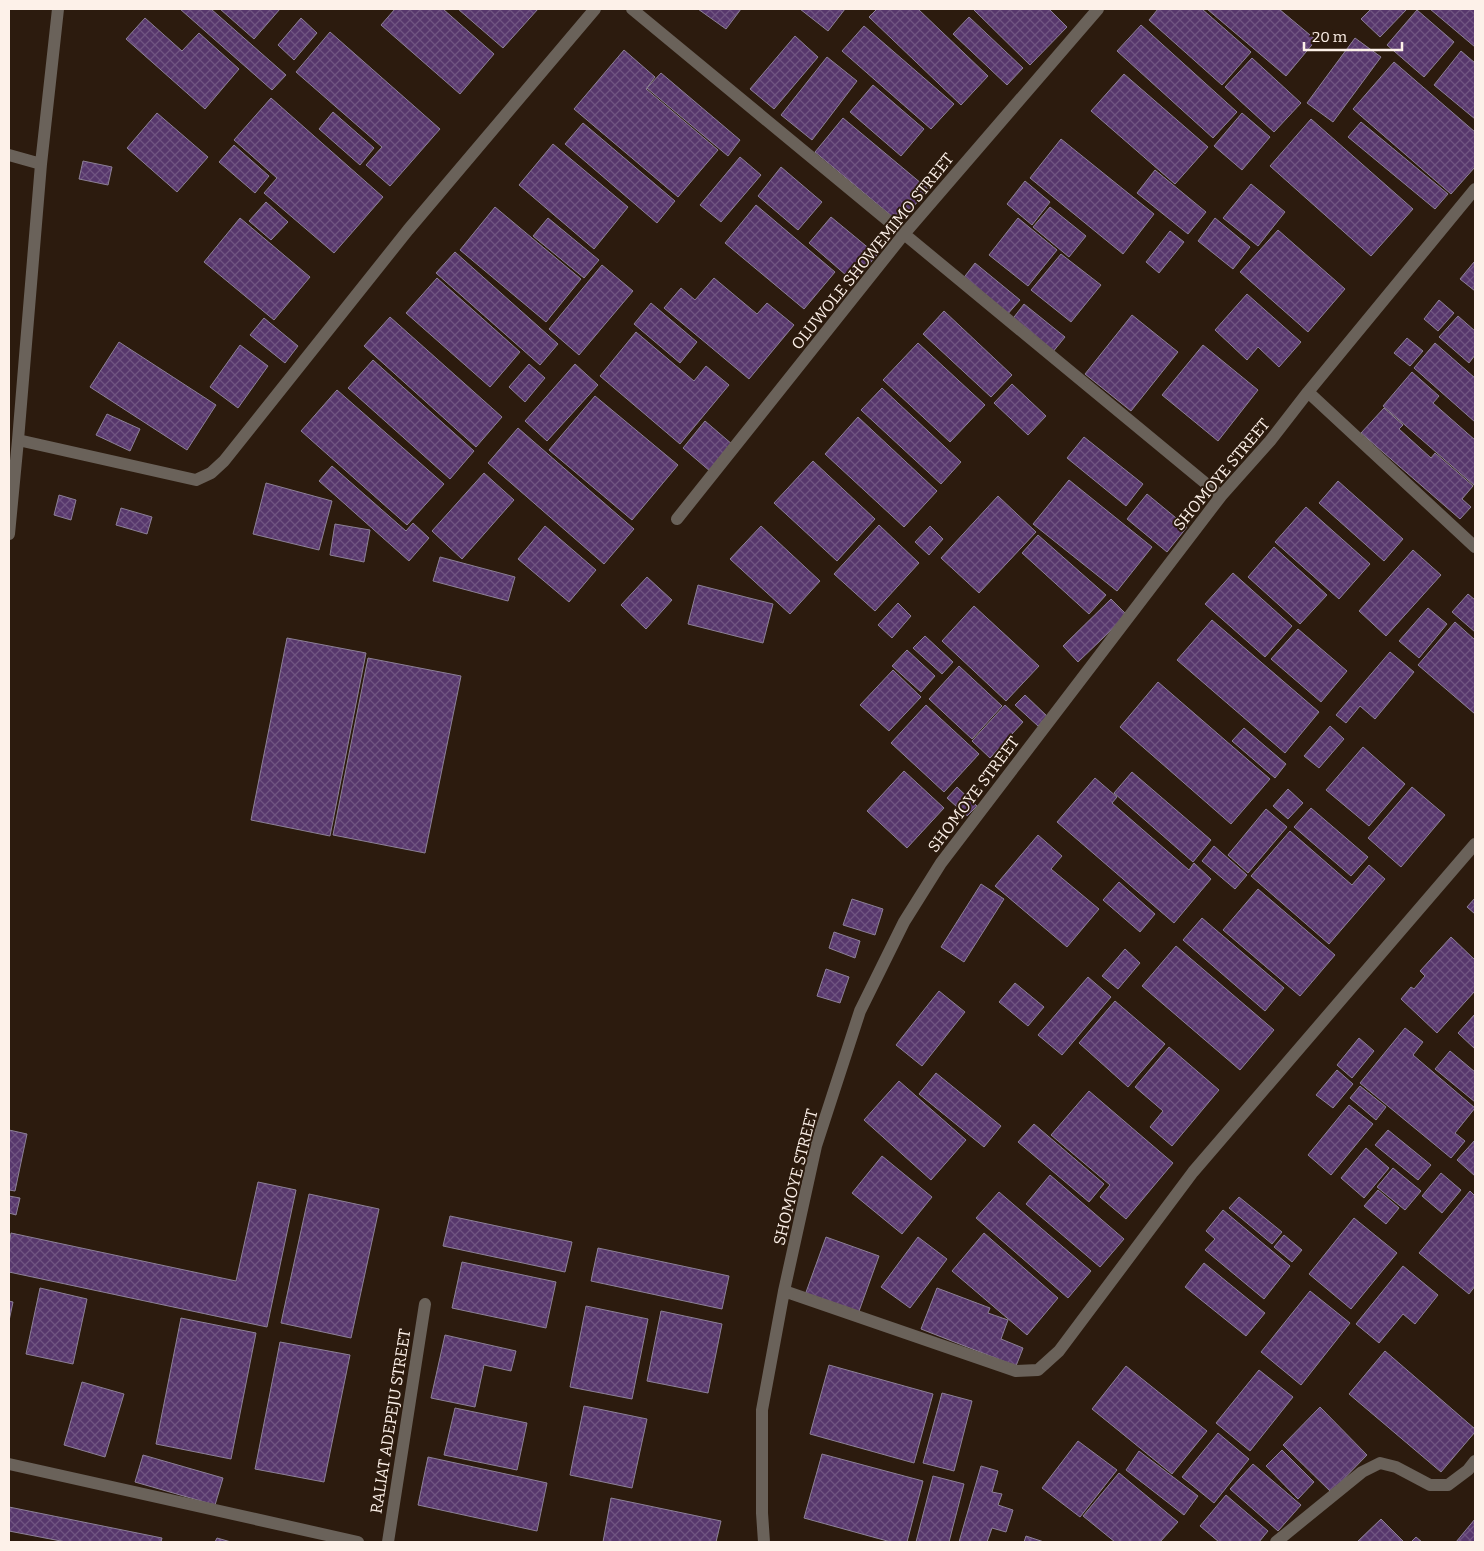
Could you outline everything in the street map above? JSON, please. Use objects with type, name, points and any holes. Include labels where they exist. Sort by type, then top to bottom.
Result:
[{"type":"street","points":[[9,534],[41,164],[58,9]]},
{"type":"street","points":[[18,440],[196,480],[211,473],[224,462],[408,230],[595,9]]},
{"type":"street","points":[[632,9],[1221,496]]},
{"type":"street","name":"OLUWOLE SHOWEMIMO STREET","points":[[677,519],[904,234],[1098,9]]},
{"type":"street","points":[[9,155],[41,164]]},
{"type":"street","name":"SHOMOYE STREET","points":[[764,1542],[762,1514],[762,1410],[784,1292],[816,1146],[860,1010],[904,922],[940,863],[1221,496],[1270,442],[1308,392],[1475,188]]},
{"type":"street","points":[[1308,392],[1475,547]]},
{"type":"street","points":[[784,1292],[1016,1371],[1038,1370],[1059,1351],[1193,1172],[1475,844]]},
{"type":"street","name":"RALIAT ADEPEJU STREET","points":[[388,1542],[425,1304]]},
{"type":"street","points":[[1276,1542],[1362,1472],[1380,1463],[1396,1467],[1430,1485],[1448,1485],[1468,1470],[1475,1461]]},
{"type":"street","points":[[9,1464],[358,1542]]},
{"type":"building","points":[[180,9],[211,9],[286,75],[272,90]]},
{"type":"building","points":[[220,9],[280,9],[254,39]]},
{"type":"building","points":[[395,9],[443,9],[494,54],[460,94],[381,25]]},
{"type":"building","points":[[458,9],[538,9],[503,48]]},
{"type":"building","points":[[698,9],[741,9],[726,29]]},
{"type":"building","points":[[800,9],[845,9],[828,31]]},
{"type":"building","points":[[877,9],[918,9],[988,76],[961,105],[869,17]]},
{"type":"building","points":[[973,9],[1049,9],[1067,27],[1030,65]]},
{"type":"building","points":[[1158,9],[1202,9],[1251,52],[1222,85],[1149,20]]},
{"type":"building","points":[[1207,9],[1279,9],[1316,40],[1286,76]]},
{"type":"building","points":[[1371,9],[1407,9],[1380,37],[1361,19]]},
{"type":"building","points":[[1430,9],[1475,9],[1475,47]]},
{"type":"building","points":[[1417,10],[1454,42],[1424,77],[1387,45]]},
{"type":"building","points":[[969,17],[1023,68],[1007,85],[953,34]]},
{"type":"building","points":[[145,18],[182,51],[199,33],[239,69],[205,109],[126,39]]},
{"type":"building","points":[[301,18],[317,33],[294,60],[278,45]]},
{"type":"building","points":[[1141,25],[1237,112],[1213,138],[1117,51]]},
{"type":"building","points":[[864,26],[954,104],[931,129],[842,51]]},
{"type":"building","points":[[330,32],[440,129],[390,186],[366,165],[382,147],[296,72]]},
{"type":"building","points":[[795,36],[818,57],[774,109],[750,89]]},
{"type":"building","points":[[1355,38],[1381,57],[1333,122],[1307,103]]},
{"type":"building","points":[[624,50],[655,77],[646,89],[718,150],[678,197],[574,109]]},
{"type":"building","points":[[1461,51],[1475,63],[1475,119],[1434,85]]},
{"type":"building","points":[[827,57],[857,81],[812,140],[781,115]]},
{"type":"building","points":[[1252,58],[1301,103],[1274,132],[1225,87]]},
{"type":"building","points":[[1394,62],[1475,132],[1475,167],[1451,194],[1353,109]]},
{"type":"building","points":[[661,73],[740,140],[728,156],[647,88]]},
{"type":"building","points":[[1124,74],[1208,147],[1175,184],[1091,111]]},
{"type":"building","points":[[873,85],[924,129],[901,156],[850,112]]},
{"type":"building","points":[[271,98],[383,197],[334,253],[264,193],[277,178],[234,140]]},
{"type":"building","points":[[333,112],[374,148],[360,165],[319,129]]},
{"type":"building","points":[[157,113],[208,157],[177,192],[127,148]]},
{"type":"building","points":[[1242,113],[1270,137],[1242,170],[1214,146]]},
{"type":"building","points":[[843,118],[928,189],[900,223],[815,152]]},
{"type":"building","points":[[1311,119],[1413,209],[1371,256],[1270,166]]},
{"type":"building","points":[[1361,122],[1448,194],[1435,209],[1348,137]]},
{"type":"building","points":[[583,123],[675,201],[657,223],[565,144]]},
{"type":"building","points":[[1061,139],[1154,214],[1123,254],[1030,178]]},
{"type":"building","points":[[553,144],[628,207],[594,249],[519,185]]},
{"type":"building","points":[[234,145],[269,176],[255,193],[219,162]]},
{"type":"building","points":[[740,157],[761,175],[721,222],[700,205]]},
{"type":"building","points":[[83,161],[112,167],[108,185],[79,179]]},
{"type":"building","points":[[781,167],[822,202],[798,230],[758,196]]},
{"type":"building","points":[[1155,170],[1206,212],[1188,234],[1137,193]]},
{"type":"building","points":[[1025,181],[1050,202],[1032,225],[1007,204]]},
{"type":"building","points":[[1251,184],[1285,212],[1258,246],[1223,218]]},
{"type":"building","points":[[266,202],[288,222],[271,240],[249,221]]},
{"type":"building","points":[[756,205],[835,272],[804,309],[725,243]]},
{"type":"building","points":[[495,207],[581,279],[546,322],[460,250]]},
{"type":"building","points":[[1050,207],[1086,236],[1069,257],[1033,227]]},
{"type":"building","points":[[831,217],[877,255],[854,282],[809,243]]},
{"type":"building","points":[[240,218],[310,277],[274,320],[204,262]]},
{"type":"building","points":[[548,218],[599,260],[584,278],[533,236]]},
{"type":"building","points":[[1018,218],[1057,250],[1028,286],[989,255]]},
{"type":"building","points":[[1215,218],[1250,247],[1233,269],[1198,241]]},
{"type":"building","points":[[1278,230],[1345,289],[1308,332],[1240,272]]},
{"type":"building","points":[[1170,231],[1184,242],[1159,273],[1146,262]]},
{"type":"building","points":[[455,252],[558,344],[540,365],[436,273]]},
{"type":"building","points":[[1061,254],[1101,285],[1071,322],[1031,290]]},
{"type":"building","points":[[975,263],[1020,300],[1006,316],[962,280]]},
{"type":"building","points":[[1475,263],[1475,291],[1460,279]]},
{"type":"building","points":[[602,265],[633,291],[579,355],[549,329]]},
{"type":"building","points":[[437,278],[520,352],[490,387],[406,313]]},
{"type":"building","points":[[714,278],[757,314],[767,303],[794,325],[749,379],[664,308],[681,288],[695,300]]},
{"type":"building","points":[[1247,294],[1301,342],[1279,367],[1258,347],[1247,360],[1215,330]]},
{"type":"building","points":[[1439,300],[1454,313],[1438,331],[1424,319]]},
{"type":"building","points":[[651,303],[697,342],[680,363],[634,324]]},
{"type":"building","points":[[1024,304],[1065,337],[1052,353],[1011,321]]},
{"type":"building","points":[[944,311],[1012,375],[991,397],[923,334]]},
{"type":"building","points":[[1132,315],[1178,352],[1131,411],[1085,374]]},
{"type":"building","points":[[1458,316],[1475,331],[1475,355],[1469,363],[1439,337]]},
{"type":"building","points":[[390,317],[502,417],[476,447],[364,346]]},
{"type":"building","points":[[264,318],[298,346],[285,363],[250,335]]},
{"type":"building","points":[[636,332],[694,381],[706,366],[729,385],[680,444],[600,376]]},
{"type":"building","points":[[1407,338],[1423,351],[1410,366],[1394,353]]},
{"type":"building","points":[[119,342],[216,405],[187,450],[90,387]]},
{"type":"building","points":[[918,343],[985,405],[950,442],[883,380]]},
{"type":"building","points":[[1435,343],[1475,378],[1475,422],[1414,368]]},
{"type":"building","points":[[240,345],[268,366],[238,408],[210,387]]},
{"type":"building","points":[[1203,345],[1258,390],[1218,441],[1162,395]]},
{"type":"building","points":[[373,360],[474,451],[450,479],[348,388]]},
{"type":"building","points":[[529,364],[545,378],[525,402],[509,387]]},
{"type":"building","points":[[575,364],[598,385],[547,441],[525,421]]},
{"type":"building","points":[[1412,372],[1439,396],[1433,403],[1475,440],[1475,486],[1383,406]]},
{"type":"building","points":[[1012,384],[1046,416],[1028,435],[994,403]]},
{"type":"building","points":[[882,388],[961,462],[941,484],[861,410]]},
{"type":"building","points":[[337,390],[444,484],[407,525],[301,431]]},
{"type":"building","points":[[595,396],[678,465],[632,520],[549,450]]},
{"type":"building","points":[[1384,408],[1403,425],[1399,429],[1431,458],[1435,453],[1473,486],[1462,499],[1471,507],[1460,519],[1361,433]]},
{"type":"building","points":[[107,414],[140,429],[130,451],[96,435]]},
{"type":"building","points":[[858,417],[937,491],[904,527],[825,454]]},
{"type":"building","points":[[705,421],[733,445],[711,472],[683,448]]},
{"type":"building","points":[[518,428],[634,529],[604,564],[488,463]]},
{"type":"building","points":[[1084,437],[1143,484],[1126,506],[1067,458]]},
{"type":"building","points":[[813,461],[875,519],[837,561],[774,503]]},
{"type":"building","points":[[332,466],[406,531],[413,523],[429,538],[409,561],[319,481]]},
{"type":"building","points":[[484,473],[514,500],[462,559],[432,531]]},
{"type":"building","points":[[1069,480],[1152,547],[1117,591],[1033,524]]},
{"type":"building","points":[[1338,481],[1403,539],[1384,561],[1319,503]]},
{"type":"building","points":[[266,483],[332,501],[319,550],[253,534]]},
{"type":"building","points":[[1147,494],[1187,527],[1167,552],[1127,519]]},
{"type":"building","points":[[59,495],[76,500],[71,520],[54,515]]},
{"type":"building","points":[[998,496],[1036,532],[979,593],[941,558]]},
{"type":"building","points":[[1306,507],[1370,564],[1339,599],[1275,542]]},
{"type":"building","points":[[121,508],[152,517],[147,534],[116,525]]},
{"type":"building","points":[[335,524],[370,530],[364,562],[330,555]]},
{"type":"building","points":[[879,525],[919,563],[875,611],[834,574]]},
{"type":"building","points":[[545,526],[596,570],[569,602],[518,559]]},
{"type":"building","points":[[761,526],[820,581],[790,614],[730,559]]},
{"type":"building","points":[[930,526],[943,539],[929,555],[915,542]]},
{"type":"building","points":[[1038,535],[1106,595],[1089,614],[1022,553]]},
{"type":"building","points":[[1274,547],[1327,595],[1300,624],[1248,577]]},
{"type":"building","points":[[1413,550],[1441,575],[1386,636],[1359,611]]},
{"type":"building","points":[[440,557],[515,577],[508,601],[433,581]]},
{"type":"building","points":[[1233,573],[1292,626],[1265,657],[1205,604]]},
{"type":"building","points":[[647,577],[672,600],[646,629],[621,605]]},
{"type":"building","points":[[698,585],[773,604],[763,643],[688,624]]},
{"type":"building","points":[[1468,594],[1475,600],[1475,632],[1452,612]]},
{"type":"building","points":[[1111,599],[1127,615],[1078,662],[1063,646]]},
{"type":"building","points":[[898,603],[911,616],[892,638],[878,625]]},
{"type":"building","points":[[974,606],[1039,666],[1006,701],[942,641]]},
{"type":"building","points":[[1428,608],[1447,624],[1419,658],[1399,641]]},
{"type":"building","points":[[1212,620],[1319,712],[1285,753],[1177,660]]},
{"type":"building","points":[[1455,622],[1475,640],[1475,714],[1418,665]]},
{"type":"building","points":[[1298,629],[1347,671],[1321,702],[1271,659]]},
{"type":"building","points":[[925,636],[953,662],[942,674],[913,648]]},
{"type":"building","points":[[287,638],[366,653],[330,836],[251,820]]},
{"type":"building","points":[[907,650],[935,676],[921,692],[892,666]]},
{"type":"building","points":[[1390,652],[1414,672],[1375,719],[1360,706],[1346,723],[1336,715]]},
{"type":"building","points":[[368,658],[461,676],[425,853],[333,835]]},
{"type":"building","points":[[959,666],[1002,706],[972,739],[929,699]]},
{"type":"building","points":[[893,670],[921,697],[889,731],[860,705]]},
{"type":"building","points":[[1158,682],[1270,779],[1231,824],[1120,727]]},
{"type":"building","points":[[1025,695],[1047,716],[1038,726],[1015,705]]},
{"type":"building","points":[[926,705],[979,754],[944,792],[891,743]]},
{"type":"building","points":[[1005,705],[1023,722],[990,758],[972,741]]},
{"type":"building","points":[[1330,726],[1344,739],[1319,768],[1304,756]]},
{"type":"building","points":[[1244,728],[1286,764],[1275,778],[1232,741]]},
{"type":"building","points":[[1363,747],[1405,784],[1369,826],[1326,790]]},
{"type":"building","points":[[904,771],[944,808],[907,848],[867,811]]},
{"type":"building","points":[[1132,772],[1211,840],[1193,862],[1114,793]]},
{"type":"building","points":[[1095,778],[1117,797],[1112,803],[1189,870],[1194,863],[1211,879],[1174,923],[1057,822]]},
{"type":"building","points":[[957,787],[977,806],[967,816],[947,798]]},
{"type":"building","points":[[1412,787],[1445,815],[1401,867],[1368,838]]},
{"type":"building","points":[[1288,789],[1303,803],[1288,819],[1273,806]]},
{"type":"building","points":[[1311,808],[1368,857],[1351,876],[1294,827]]},
{"type":"building","points":[[1266,809],[1287,827],[1248,873],[1228,855]]},
{"type":"building","points":[[1290,831],[1352,885],[1369,865],[1385,879],[1329,944],[1251,876]]},
{"type":"building","points":[[1038,835],[1062,856],[1051,869],[1099,909],[1067,947],[995,886]]},
{"type":"building","points":[[1214,846],[1247,875],[1235,889],[1202,861]]},
{"type":"building","points":[[1119,882],[1155,914],[1140,932],[1103,900]]},
{"type":"building","points":[[981,884],[1004,899],[964,962],[941,947]]},
{"type":"building","points":[[1258,889],[1335,955],[1300,996],[1223,930]]},
{"type":"building","points":[[1475,898],[1475,914],[1467,907]]},
{"type":"building","points":[[852,899],[883,909],[875,935],[843,925]]},
{"type":"building","points":[[1202,918],[1284,988],[1265,1011],[1183,940]]},
{"type":"building","points":[[834,932],[860,941],[855,958],[829,948]]},
{"type":"building","points":[[1451,937],[1475,960],[1475,991],[1437,1033],[1401,999],[1411,987],[1414,989],[1425,976],[1420,971]]},
{"type":"building","points":[[1176,946],[1274,1030],[1240,1070],[1142,986]]},
{"type":"building","points":[[1125,949],[1140,963],[1118,989],[1102,976]]},
{"type":"building","points":[[826,969],[849,977],[840,1003],[817,996]]},
{"type":"building","points":[[1088,977],[1111,997],[1062,1055],[1038,1035]]},
{"type":"building","points":[[1015,983],[1044,1007],[1028,1026],[999,1002]]},
{"type":"building","points":[[939,991],[965,1012],[922,1066],[896,1045]]},
{"type":"building","points":[[1115,1001],[1165,1044],[1128,1087],[1079,1043]]},
{"type":"building","points":[[1475,1014],[1475,1049],[1458,1033]]},
{"type":"building","points":[[1405,1028],[1423,1042],[1413,1055],[1475,1108],[1455,1133],[1465,1141],[1451,1158],[1360,1083]]},
{"type":"building","points":[[1359,1038],[1374,1051],[1352,1078],[1337,1065]]},
{"type":"building","points":[[1169,1047],[1219,1090],[1172,1146],[1150,1127],[1163,1111],[1135,1087]]},
{"type":"building","points":[[1450,1051],[1475,1072],[1475,1102],[1435,1069]]},
{"type":"building","points":[[1337,1070],[1353,1084],[1333,1108],[1316,1095]]},
{"type":"building","points":[[936,1073],[1001,1126],[984,1147],[919,1094]]},
{"type":"building","points":[[899,1081],[966,1140],[931,1180],[864,1120]]},
{"type":"building","points":[[1360,1086],[1386,1107],[1376,1120],[1350,1098]]},
{"type":"building","points":[[1089,1091],[1173,1163],[1126,1219],[1100,1197],[1110,1185],[1051,1135]]},
{"type":"building","points":[[1349,1105],[1373,1124],[1331,1175],[1308,1155]]},
{"type":"building","points":[[1034,1124],[1104,1184],[1089,1202],[1018,1142]]},
{"type":"building","points":[[9,1130],[27,1134],[15,1191],[9,1190]]},
{"type":"building","points":[[1388,1130],[1431,1165],[1418,1180],[1375,1145]]},
{"type":"building","points":[[1475,1140],[1475,1176],[1457,1160]]},
{"type":"building","points":[[1366,1148],[1389,1168],[1364,1198],[1341,1178]]},
{"type":"building","points":[[882,1156],[932,1197],[902,1234],[852,1193]]},
{"type":"building","points":[[1393,1168],[1421,1191],[1405,1210],[1377,1187]]},
{"type":"building","points":[[1441,1173],[1461,1190],[1442,1213],[1422,1196]]},
{"type":"building","points":[[1050,1175],[1124,1239],[1100,1267],[1026,1204]]},
{"type":"building","points":[[258,1182],[296,1190],[267,1327],[9,1272],[11,1233],[236,1281]]},
{"type":"building","points":[[1378,1190],[1399,1208],[1386,1224],[1364,1206]]},
{"type":"building","points":[[1470,1191],[1475,1196],[1475,1286],[1469,1294],[1419,1253]]},
{"type":"building","points":[[999,1192],[1091,1271],[1068,1298],[976,1218]]},
{"type":"building","points":[[309,1194],[379,1209],[351,1338],[281,1323]]},
{"type":"building","points":[[9,1196],[20,1198],[16,1215],[9,1213]]},
{"type":"building","points":[[1239,1197],[1282,1232],[1272,1244],[1229,1208]]},
{"type":"building","points":[[1223,1210],[1290,1266],[1264,1299],[1205,1250],[1215,1239],[1206,1231]]},
{"type":"building","points":[[450,1216],[572,1242],[565,1272],[443,1246]]},
{"type":"building","points":[[1354,1218],[1397,1253],[1351,1309],[1309,1274]]},
{"type":"building","points":[[984,1233],[1058,1298],[1027,1335],[952,1271]]},
{"type":"building","points":[[1284,1235],[1302,1250],[1292,1262],[1274,1247]]},
{"type":"building","points":[[826,1237],[879,1256],[858,1314],[805,1295]]},
{"type":"building","points":[[918,1237],[947,1259],[910,1308],[881,1287]]},
{"type":"building","points":[[598,1248],[729,1276],[722,1309],[591,1281]]},
{"type":"building","points":[[462,1262],[556,1282],[546,1328],[452,1308]]},
{"type":"building","points":[[1204,1263],[1265,1313],[1246,1336],[1185,1287]]},
{"type":"building","points":[[1403,1266],[1438,1295],[1415,1324],[1403,1314],[1379,1343],[1356,1324]]},
{"type":"building","points":[[40,1288],[87,1299],[73,1364],[26,1354]]},
{"type":"building","points":[[937,1288],[990,1308],[988,1313],[1008,1320],[1001,1339],[1023,1348],[1016,1366],[921,1329]]},
{"type":"building","points":[[1310,1291],[1350,1323],[1301,1385],[1261,1352]]},
{"type":"building","points":[[9,1301],[13,1302],[9,1321]]},
{"type":"building","points":[[586,1306],[648,1319],[632,1399],[570,1387]]},
{"type":"building","points":[[661,1311],[722,1324],[708,1393],[647,1381]]},
{"type":"building","points":[[181,1318],[256,1333],[231,1459],[156,1444]]},
{"type":"building","points":[[445,1335],[516,1351],[511,1371],[484,1365],[475,1407],[431,1398]]},
{"type":"building","points":[[280,1342],[350,1355],[324,1482],[255,1469]]},
{"type":"building","points":[[1385,1351],[1475,1429],[1475,1432],[1441,1472],[1349,1394]]},
{"type":"building","points":[[829,1365],[933,1394],[914,1463],[810,1434]]},
{"type":"building","points":[[1126,1366],[1207,1431],[1172,1474],[1092,1409]]},
{"type":"building","points":[[1259,1370],[1293,1397],[1250,1451],[1216,1423]]},
{"type":"building","points":[[82,1382],[124,1394],[105,1457],[64,1445]]},
{"type":"building","points":[[942,1393],[972,1401],[954,1471],[923,1463]]},
{"type":"building","points":[[584,1406],[647,1419],[632,1488],[570,1475]]},
{"type":"building","points":[[1320,1407],[1367,1455],[1331,1492],[1283,1445]]},
{"type":"building","points":[[455,1408],[527,1423],[517,1470],[444,1455]]},
{"type":"building","points":[[1218,1433],[1249,1459],[1214,1503],[1182,1477]]},
{"type":"building","points":[[1078,1441],[1117,1470],[1080,1517],[1042,1488]]},
{"type":"building","points":[[1282,1450],[1314,1482],[1298,1499],[1266,1466]]},
{"type":"building","points":[[1139,1451],[1198,1496],[1184,1515],[1126,1470]]},
{"type":"building","points":[[822,1454],[923,1481],[907,1542],[891,1542],[804,1518]]},
{"type":"building","points":[[143,1455],[223,1478],[215,1505],[135,1482]]},
{"type":"building","points":[[428,1457],[547,1483],[537,1531],[418,1505]]},
{"type":"building","points":[[1253,1464],[1301,1505],[1278,1531],[1230,1489]]},
{"type":"building","points":[[981,1466],[998,1471],[992,1492],[1002,1494],[998,1505],[1013,1510],[1006,1532],[992,1528],[987,1542],[959,1542]]},
{"type":"building","points":[[1119,1473],[1178,1522],[1160,1542],[1115,1542],[1083,1516]]},
{"type":"building","points":[[933,1476],[964,1484],[949,1542],[916,1542]]},
{"type":"building","points":[[1226,1495],[1268,1531],[1259,1542],[1219,1542],[1200,1526]]},
{"type":"building","points":[[611,1498],[721,1521],[716,1542],[603,1542]]},
{"type":"building","points":[[9,1507],[162,1538],[161,1542],[66,1542],[9,1531]]},
{"type":"building","points":[[1381,1519],[1404,1542],[1357,1542]]},
{"type":"building","points":[[1475,1519],[1475,1542],[1456,1542]]},
{"type":"building","points":[[1026,1536],[1044,1542],[1024,1542]]},
{"type":"building","points":[[1416,1537],[1422,1542],[1411,1542]]},
{"type":"building","points":[[217,1538],[231,1542],[215,1542]]}]
